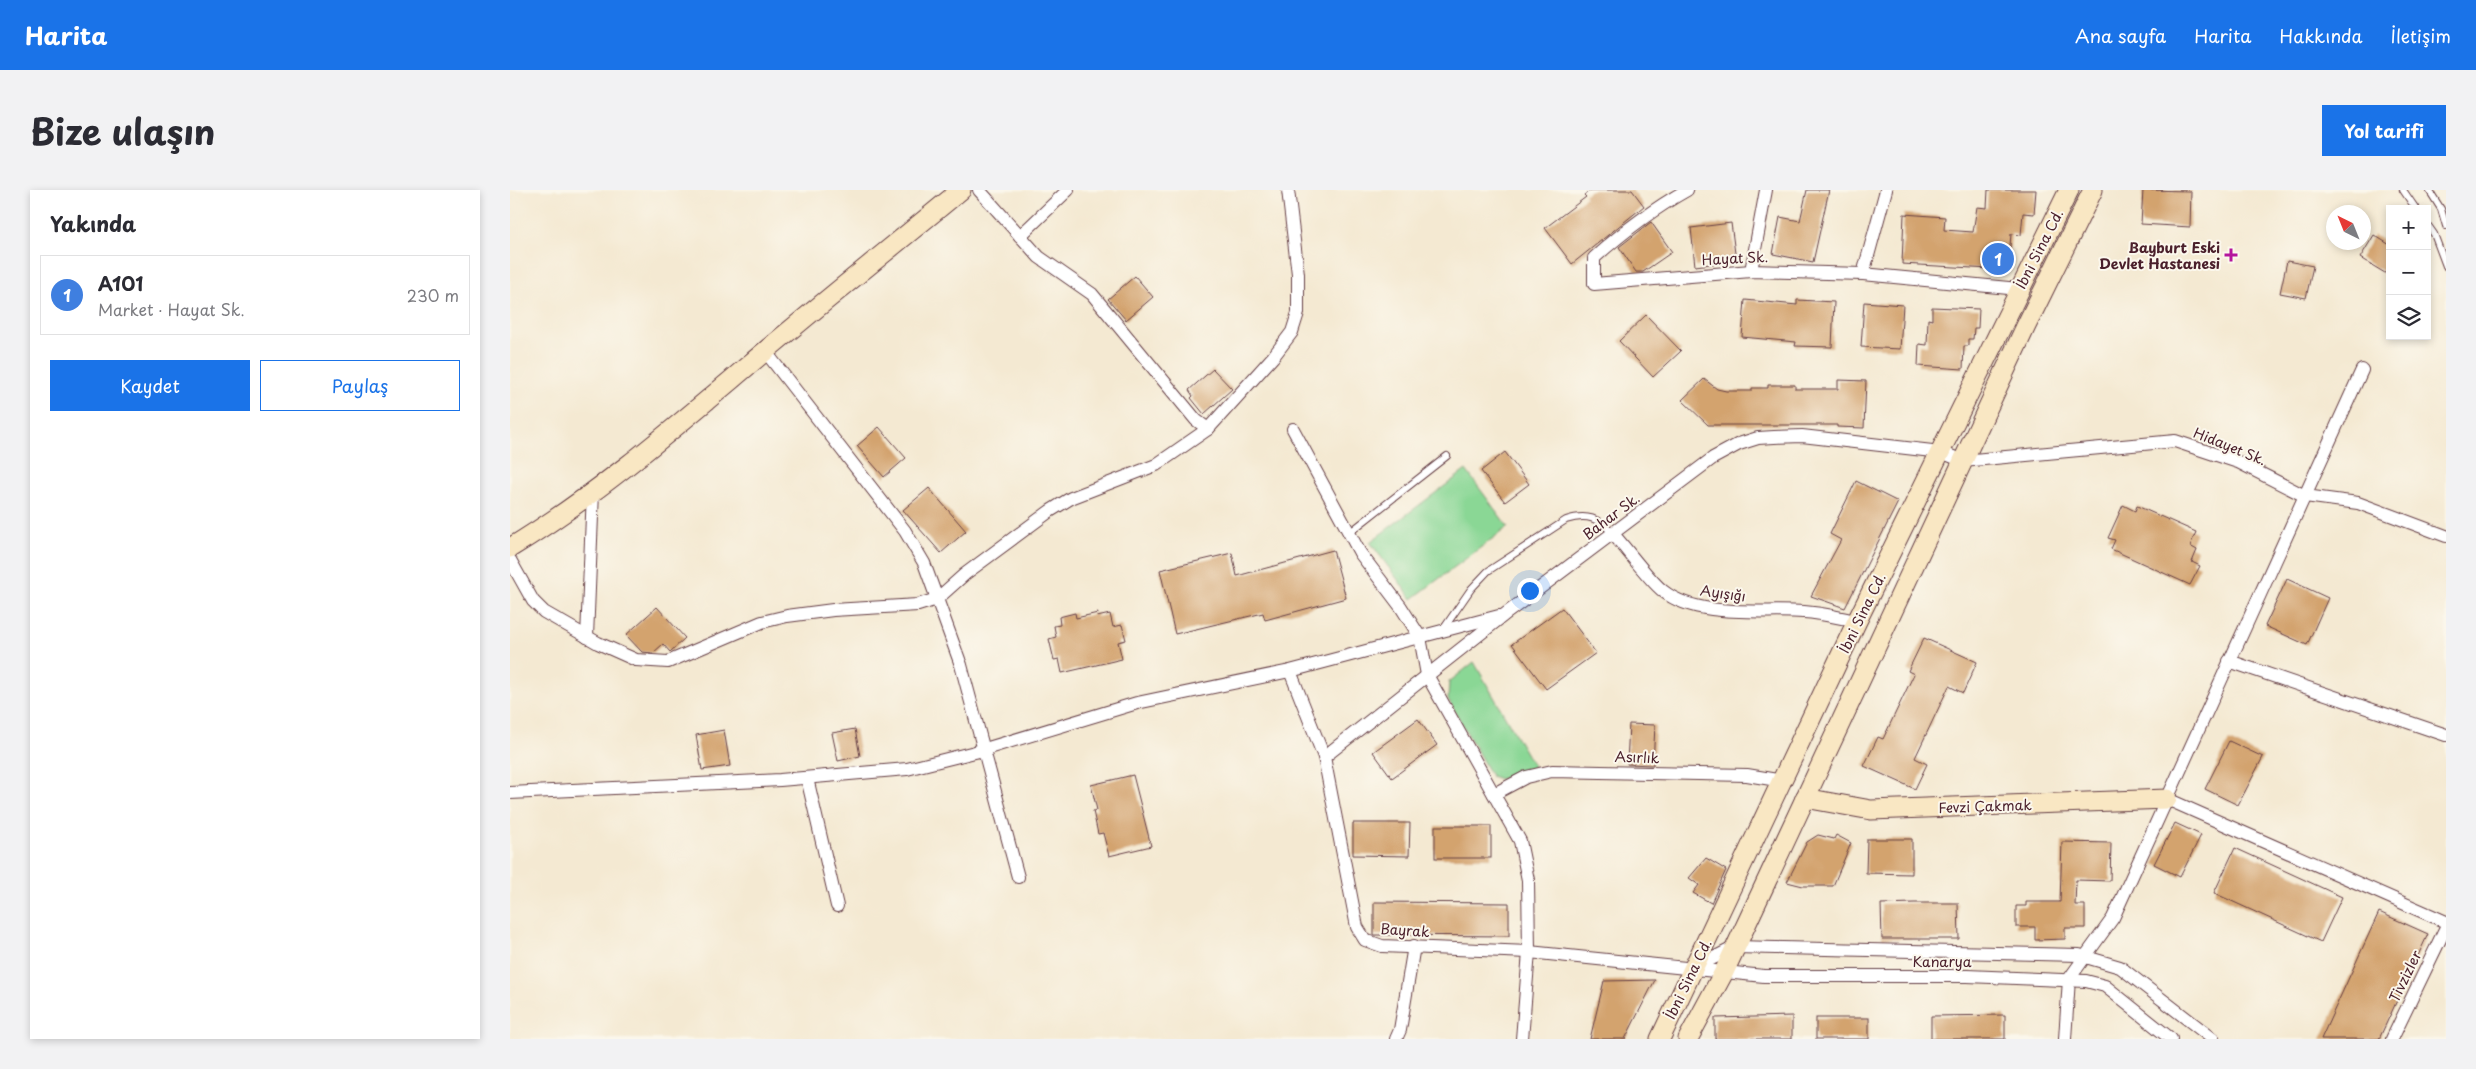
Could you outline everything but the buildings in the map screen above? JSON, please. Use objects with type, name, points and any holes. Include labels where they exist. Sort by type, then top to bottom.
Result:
[{"type":"main road","points":[[510,548],[593,492],[656,444],[765,351],[961,190]]},
{"type":"main road","name":"İbni Sina Cd.","points":[[1660,1039],[1857,621],[2069,190]]},
{"type":"main road","name":"İbni Sina Cd.","points":[[1688,1039],[1736,947],[1963,461],[2093,190]]},
{"type":"main road","name":"Fevzi Çakmak","points":[[1805,798],[1871,810],[2167,799]]},
{"type":"street","points":[[979,190],[1039,257],[1092,294],[1196,420],[1208,428]]},
{"type":"street","points":[[1020,236],[1068,190]]},
{"type":"street","points":[[510,560],[533,601],[544,612],[587,637],[636,660],[668,662],[762,622],[787,616],[833,610],[918,605],[937,599],[965,574],[1050,511],[1071,498],[1156,465],[1208,428],[1274,357],[1292,332],[1298,313],[1298,274],[1288,190]]},
{"type":"street","name":"Hayat Sk.","points":[[1687,190],[1661,205],[1628,229],[1594,258],[1594,284],[1751,270],[1863,274],[2019,289]]},
{"type":"street","points":[[1751,270],[1766,190]]},
{"type":"street","points":[[1863,274],[1886,190]]},
{"type":"street","points":[[765,351],[905,531],[924,563],[961,665],[1018,877]]},
{"type":"street","points":[[2065,1039],[2069,979],[2113,918],[2362,370]]},
{"type":"street","points":[[1293,429],[1360,554],[1401,607],[1420,637],[1427,676],[1520,840],[1525,857],[1528,880],[1529,952],[1522,1039]]},
{"type":"street","name":"Bahar Sk.","points":[[1324,757],[1504,615],[1713,458],[1739,444],[1758,438],[1802,436],[1941,452],[1963,461]]},
{"type":"street","name":"Hidayet Sk.","points":[[1963,461],[2175,441],[2238,462],[2305,496],[2358,503],[2446,536]]},
{"type":"street","points":[[587,637],[593,492]]},
{"type":"street","name":"Ayışığı","points":[[1613,534],[1663,591],[1677,599],[1700,606],[1733,612],[1804,612],[1857,621]]},
{"type":"street","points":[[510,793],[807,778],[907,769],[985,749],[1137,703],[1290,671],[1504,615]]},
{"type":"street","points":[[2229,661],[2446,735]]},
{"type":"street","name":"Bayrak","points":[[1290,671],[1324,757],[1357,927],[1365,940],[1382,946],[1529,952],[1694,968]]},
{"type":"street","name":"Asırlık","points":[[1494,794],[1526,777],[1552,771],[1747,775],[1783,781]]},
{"type":"street","points":[[807,778],[837,906]]},
{"type":"street","points":[[2167,799],[2446,922]]},
{"type":"street","name":"Tivzizler","points":[[2392,1039],[2446,927]]},
{"type":"street","points":[[1396,1039],[1400,1030],[1414,946]]},
{"type":"street","points":[[1694,968],[1736,947],[2044,952],[2084,956],[2120,967],[2213,1039]]},
{"type":"street","name":"Kanarya","points":[[1694,968],[1764,976],[1967,976],[2069,979],[2105,986],[2171,1039]]},
{"type":"lane","points":[[2403,190],[2413,205]]},
{"type":"lane","points":[[2429,190],[2440,209],[2446,226]]},
{"type":"lane","points":[[2431,230],[2446,266]]},
{"type":"lane","points":[[1349,533],[1448,456]]},
{"type":"lane","points":[[1441,632],[1471,589],[1488,571],[1566,520],[1576,517],[1594,518],[1604,524],[1613,534]]},
{"type":"green space","points":[[1466,470],[1508,527],[1412,599],[1370,542]]},
{"type":"green space","points":[[1474,662],[1534,767],[1500,779],[1491,776],[1448,699],[1449,682]]},
{"type":"place","name":"Bayburt Eski Devlet Hastanesi","points":[[2231,255]]},
{"type":"place","name":"A101","points":[[1998,259]]}]
